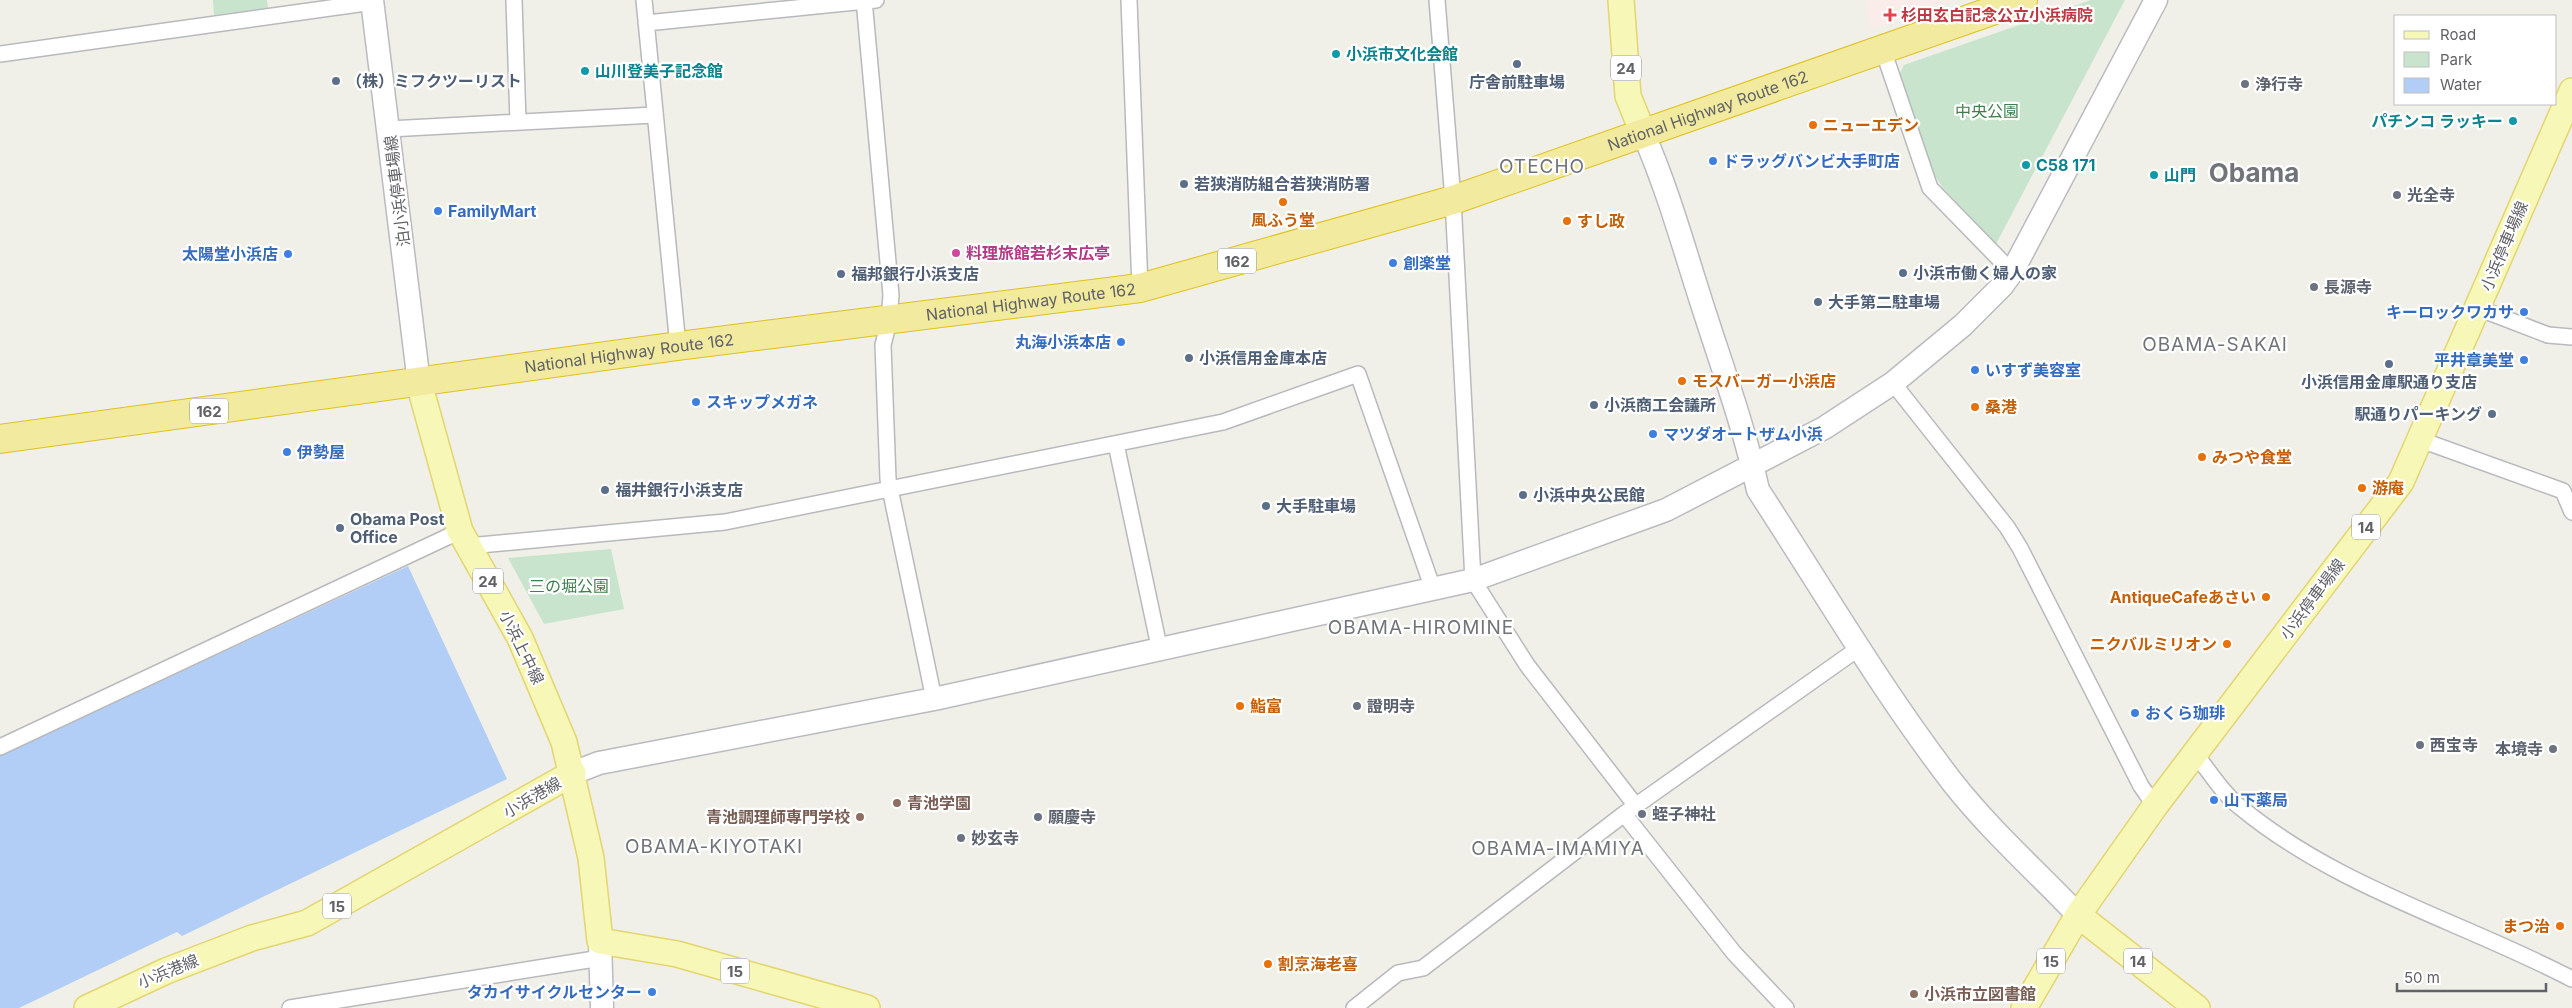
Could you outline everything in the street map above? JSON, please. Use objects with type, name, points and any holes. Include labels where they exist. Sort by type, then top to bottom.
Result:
[{"type":"highway","name":"National Highway Route 162","points":[[0,439],[678,346],[1140,288],[1453,200],[2024,0]]},
{"type":"main road","name":"24","points":[[1621,0],[1628,96],[1644,133]]},
{"type":"main road","name":"小浜停車場線","points":[[2078,915],[2155,806],[2196,755],[2401,482],[2572,91]]},
{"type":"main road","name":"小浜上中線","points":[[419,383],[464,538],[520,638],[545,692],[564,742],[573,773]]},
{"type":"main road","name":"小浜港線","points":[[88,1008],[174,968],[252,938],[307,923],[573,773],[591,858],[601,950]]},
{"type":"main road","name":"15","points":[[2024,1008],[2078,915]]},
{"type":"main road","name":"14","points":[[2078,915],[2197,1008]]},
{"type":"main road","name":"15","points":[[601,950],[677,954],[867,1008]]},
{"type":"street","points":[[514,0],[518,122]]},
{"type":"street","points":[[644,0],[678,346]]},
{"type":"street","points":[[646,23],[868,0],[891,295],[889,321],[883,346],[888,479],[934,699]]},
{"type":"street","points":[[1129,0],[1140,288]]},
{"type":"street","points":[[1436,0],[1453,200],[1473,580],[1527,665],[1734,953],[1786,1008]]},
{"type":"street","points":[[573,773],[599,763],[934,699],[1160,651],[1473,580],[1666,510],[1824,428],[1893,383],[1963,325],[2002,286],[2012,272],[2156,0]]},
{"type":"street","points":[[0,54],[372,1]]},
{"type":"street","name":"泊小浜停車場線","points":[[372,1],[390,129],[419,383]]},
{"type":"street","points":[[1883,50],[1930,188],[2012,272]]},
{"type":"street","points":[[390,129],[654,115]]},
{"type":"street","points":[[1644,133],[1656,161],[1753,466],[1758,490],[1859,648],[1954,783],[1996,831],[2078,915]]},
{"type":"street","points":[[2478,308],[2548,335],[2572,337]]},
{"type":"street","points":[[0,747],[464,538],[725,522],[1223,422],[1358,374],[1432,589]]},
{"type":"street","points":[[1893,383],[2008,528],[2020,548],[2140,786],[2155,806]]},
{"type":"street","points":[[2421,440],[2563,491],[2572,512]]},
{"type":"street","points":[[1116,444],[1160,651]]},
{"type":"street","points":[[1354,1008],[1398,973],[1423,968],[1630,810],[1859,648]]},
{"type":"street","points":[[2196,755],[2238,806],[2308,856],[2378,892],[2531,958],[2572,979]]},
{"type":"street","points":[[601,950],[602,1008]]},
{"type":"street","name":"15","points":[[290,1008],[601,950]]},
{"type":"shaded area","name":"杉田玄白記念公立小浜病院","points":[[1865,0],[1955,0],[1871,30]]},
{"type":"green space","points":[[213,0],[267,0],[268,8],[214,15]]},
{"type":"green space","name":"中央公園","points":[[2091,0],[2125,0],[1996,244],[1943,188],[1935,176],[1899,75],[1904,65]]},
{"type":"green space","name":"三の堀公園","points":[[611,549],[624,609],[544,624],[508,558]]},
{"type":"water","points":[[408,566],[507,779],[182,936],[177,932],[19,1008],[0,1008],[0,756]]},
{"type":"place","name":"杉田玄白記念公立小浜病院","points":[[1890,15]]},
{"type":"place","name":"小浜市文化会館","points":[[1336,54]]},
{"type":"place","name":"庁舎前駐車場","points":[[1517,64]]},
{"type":"place","name":"山川登美子記念館","points":[[585,71]]},
{"type":"place","name":"（株）ミフクツーリスト","points":[[336,81]]},
{"type":"place","name":"浄行寺","points":[[2245,84]]},
{"type":"place","name":"パチンコ ラッキー","points":[[2513,121]]},
{"type":"place","name":"ニューエデン","points":[[1813,125]]},
{"type":"place","name":"ドラッグバンビ大手町店","points":[[1713,161]]},
{"type":"place","name":"C58 171","points":[[2026,165]]},
{"type":"place","name":"山門","points":[[2154,175]]},
{"type":"place","name":"若狭消防組合若狭消防署","points":[[1184,184]]},
{"type":"place","name":"光全寺","points":[[2397,195]]},
{"type":"place","name":"風ふう堂","points":[[1283,202]]},
{"type":"place","name":"FamilyMart","points":[[438,211]]},
{"type":"place","name":"すし政","points":[[1567,221]]},
{"type":"place","name":"料理旅館若杉末広亭","points":[[956,253]]},
{"type":"place","name":"太陽堂小浜店","points":[[288,254]]},
{"type":"place","name":"創楽堂","points":[[1393,263]]},
{"type":"place","name":"小浜市働く婦人の家","points":[[1903,273]]},
{"type":"place","name":"福邦銀行小浜支店","points":[[841,274]]},
{"type":"place","name":"長源寺","points":[[2314,287]]},
{"type":"place","name":"大手第二駐車場","points":[[1818,302]]},
{"type":"place","name":"キーロックワカサ","points":[[2524,312]]},
{"type":"place","name":"丸海小浜本店","points":[[1121,342]]},
{"type":"place","name":"小浜信用金庫本店","points":[[1189,358]]},
{"type":"place","name":"平井章美堂","points":[[2524,360]]},
{"type":"place","name":"小浜信用金庫駅通り支店","points":[[2389,364]]},
{"type":"place","name":"いすず美容室","points":[[1975,370]]},
{"type":"place","name":"モスバーガー小浜店","points":[[1682,381]]},
{"type":"place","name":"スキップメガネ","points":[[696,402]]},
{"type":"place","name":"小浜商工会議所","points":[[1594,405]]},
{"type":"place","name":"桑港","points":[[1975,407]]},
{"type":"place","name":"駅通りパーキング","points":[[2492,414]]},
{"type":"place","name":"マツダオートザム小浜","points":[[1653,434]]},
{"type":"place","name":"伊勢屋","points":[[287,452]]},
{"type":"place","name":"みつや食堂","points":[[2202,457]]},
{"type":"place","name":"游庵","points":[[2362,488]]},
{"type":"place","name":"福井銀行小浜支店","points":[[605,490]]},
{"type":"place","name":"小浜中央公民館","points":[[1523,495]]},
{"type":"place","name":"大手駐車場","points":[[1266,506]]},
{"type":"place","name":"Obama Post Office","points":[[340,528]]},
{"type":"place","name":"AntiqueCafeあさい","points":[[2266,597]]},
{"type":"place","name":"ニクバルミリオン","points":[[2227,644]]},
{"type":"place","name":"鮨富","points":[[1240,706]]},
{"type":"place","name":"證明寺","points":[[1357,706]]},
{"type":"place","name":"おくら珈琲","points":[[2135,713]]},
{"type":"place","name":"西宝寺","points":[[2420,745]]},
{"type":"place","name":"本境寺","points":[[2553,749]]},
{"type":"place","name":"山下薬局","points":[[2214,800]]},
{"type":"place","name":"青池学園","points":[[897,803]]},
{"type":"place","name":"蛭子神社","points":[[1642,814]]},
{"type":"place","name":"青池調理師専門学校","points":[[860,817]]},
{"type":"place","name":"願慶寺","points":[[1038,817]]},
{"type":"place","name":"妙玄寺","points":[[961,838]]},
{"type":"place","name":"まつ治","points":[[2560,926]]},
{"type":"place","name":"割烹海老喜","points":[[1268,964]]},
{"type":"place","name":"タカイサイクルセンター","points":[[652,992]]},
{"type":"place","name":"小浜市立図書館","points":[[1914,994]]},
{"type":"district","name":"OTECHO","points":[[1542,166]]},
{"type":"district","name":"Obama","points":[[2254,172]]},
{"type":"district","name":"OBAMA-SAKAI","points":[[2215,344]]},
{"type":"district","name":"OBAMA-HIROMINE","points":[[1421,627]]},
{"type":"district","name":"OBAMA-KIYOTAKI","points":[[714,846]]},
{"type":"district","name":"OBAMA-IMAMIYA","points":[[1558,848]]}]
